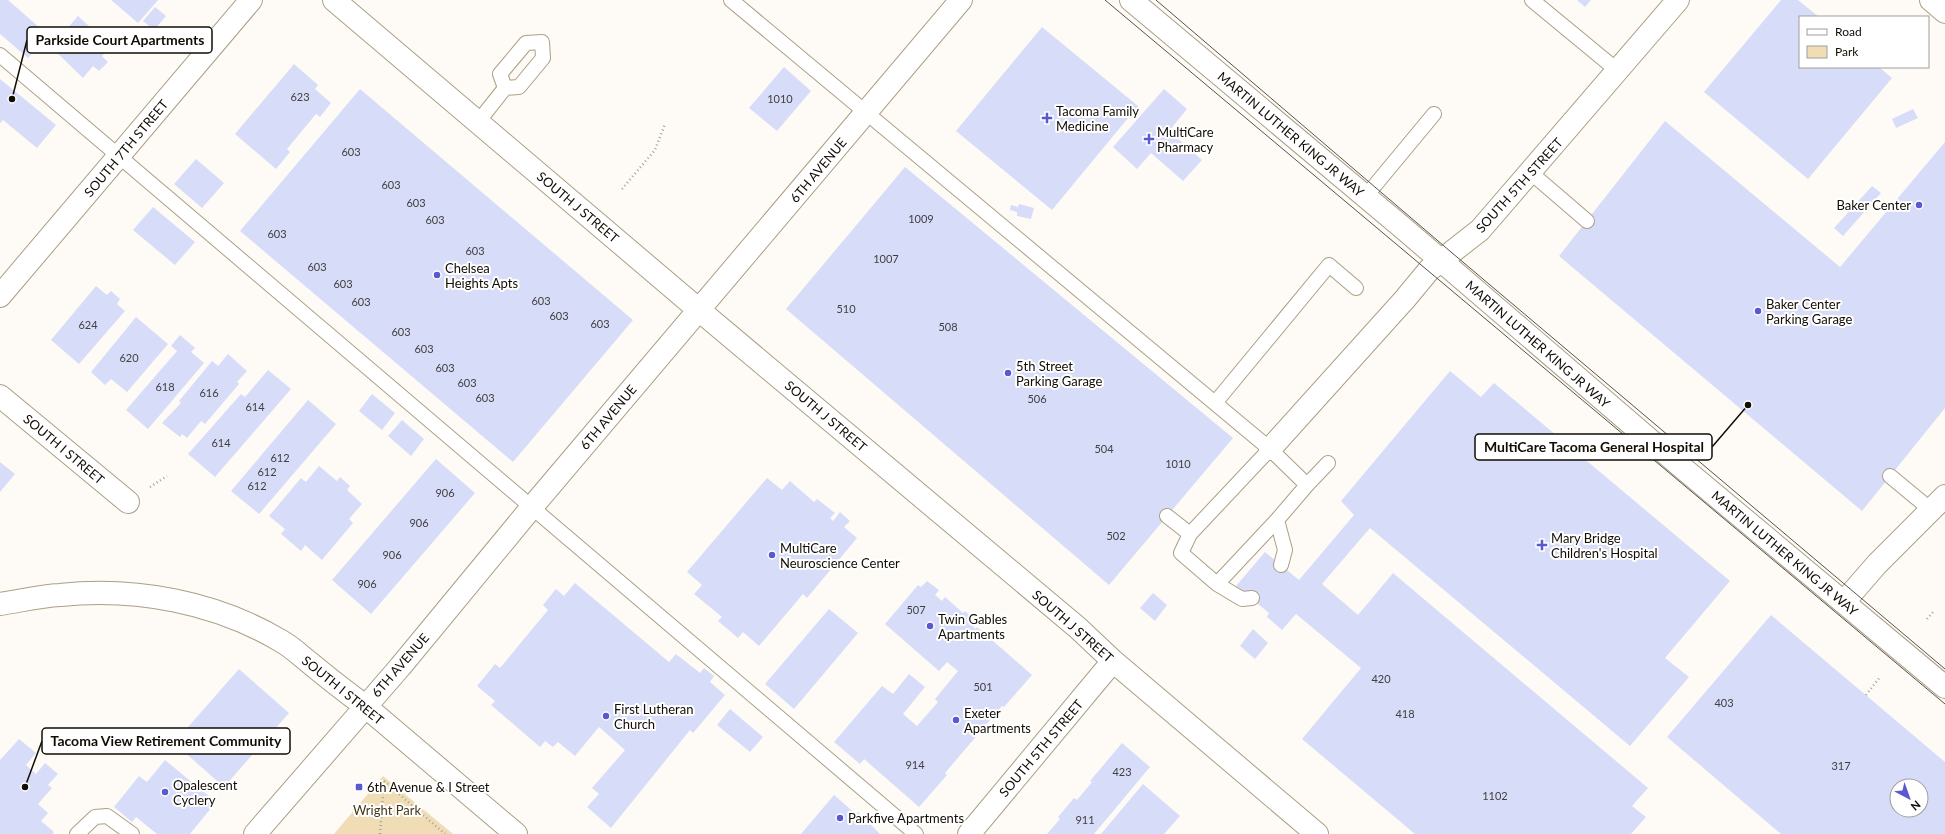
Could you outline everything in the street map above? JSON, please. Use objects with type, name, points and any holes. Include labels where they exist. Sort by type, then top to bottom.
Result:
[{"type":"street","name":"SOUTH 7TH STREET","points":[[0,296],[251,0]]},
{"type":"street","name":"SOUTH J STREET","points":[[334,0],[699,310],[1078,628],[1113,661],[1317,834]]},
{"type":"street","name":"6TH AVENUE","points":[[255,834],[364,706],[400,667],[532,507],[961,0]]},
{"type":"street","name":"MARTIN LUTHER KING JR WAY","points":[[1132,0],[1366,196],[1660,449],[1945,687]]},
{"type":"street","name":"SOUTH 5TH STREET","points":[[1270,449],[1405,299],[1429,270],[1480,230],[1678,0]]},
{"type":"street","points":[[1931,0],[1945,12]]},
{"type":"street","name":"SOUTH I STREET","points":[[0,396],[128,502]]},
{"type":"street","points":[[1844,602],[1877,564],[1938,503]]},
{"type":"street","name":"SOUTH I STREET","points":[[0,604],[59,594],[130,594],[189,604],[224,613],[250,623],[283,642],[364,706],[516,834]]},
{"type":"street","name":"SOUTH 5TH STREET","points":[[969,834],[1113,661]]},
{"type":"lane","points":[[731,0],[1270,449],[1307,485]]},
{"type":"lane","points":[[1532,0],[1618,71]]},
{"type":"lane","points":[[0,55],[916,834]]},
{"type":"lane","points":[[478,122],[505,88]]},
{"type":"lane","points":[[1366,196],[1434,114]]},
{"type":"lane","points":[[1530,172],[1587,221]]},
{"type":"lane","points":[[1215,403],[1329,265],[1356,288]]},
{"type":"lane","points":[[1252,598],[1242,600],[1217,584],[1181,553],[1190,534],[1270,449]]},
{"type":"lane","points":[[1217,584],[1328,463]]},
{"type":"lane","points":[[1890,476],[1938,503]]},
{"type":"lane","points":[[1167,516],[1190,534]]},
{"type":"lane","points":[[1277,520],[1285,550],[1281,565]]},
{"type":"lane","points":[[77,834],[96,817],[107,816],[132,834]]},
{"type":"path","points":[[622,189],[655,150],[664,124]]},
{"type":"path","points":[[1927,619],[1933,612]]},
{"type":"path","points":[[1866,695],[1880,677]]},
{"type":"path","points":[[380,834],[384,781],[445,834]]},
{"type":"green space","name":"Wright Park","points":[[383,776],[453,834],[334,834]]},
{"type":"building","points":[[0,0],[8,0],[48,35],[28,58],[0,34]]},
{"type":"building","points":[[111,0],[158,0],[138,23]]},
{"type":"building","points":[[1577,0],[1591,0],[1585,7]]},
{"type":"building","points":[[1781,0],[1798,0],[1818,16],[1799,16],[1799,68],[1880,68],[1892,78],[1808,179],[1704,92]]},
{"type":"building","points":[[155,7],[166,16],[154,30],[143,21]]},
{"type":"building","points":[[78,16],[111,46],[102,56],[108,62],[99,71],[93,66],[83,78],[51,47]]},
{"type":"building","name":"Tacoma Family Medicine","points":[[1042,27],[1138,106],[1052,210],[956,131]]},
{"type":"building","points":[[294,64],[318,85],[315,89],[331,103],[320,117],[316,114],[287,149],[290,152],[276,169],[235,134]]},
{"type":"building","points":[[784,67],[811,91],[777,131],[749,108]]},
{"type":"building","points":[[0,79],[56,125],[37,148],[3,120],[0,123]]},
{"type":"building","name":"Chelsea Heights Apts","points":[[360,89],[633,320],[513,462],[240,231]]},
{"type":"building","name":"MultiCare Pharmacy","points":[[1164,89],[1187,109],[1169,131],[1202,160],[1183,181],[1151,153],[1137,169],[1113,147]]},
{"type":"building","points":[[1913,109],[1918,118],[1896,128],[1892,119]]},
{"type":"building","name":"Baker Center Parking Garage","points":[[1665,121],[1840,267],[1945,142],[1945,408],[1862,511],[1559,256]]},
{"type":"building","points":[[196,159],[224,183],[202,208],[174,184]]},
{"type":"building","name":"5th Street Parking Garage","points":[[905,167],[1233,438],[1109,585],[786,309]]},
{"type":"building","points":[[1872,186],[1881,193],[1843,236],[1834,228]]},
{"type":"building","points":[[1019,204],[1034,208],[1031,219],[1017,216],[1017,212],[1010,210],[1011,205],[1018,207]]},
{"type":"building","points":[[153,207],[195,242],[175,265],[133,230]]},
{"type":"building","points":[[96,286],[107,295],[111,291],[120,299],[117,304],[125,311],[79,364],[51,340]]},
{"type":"building","points":[[136,317],[168,344],[127,392],[111,379],[105,385],[91,372]]},
{"type":"building","points":[[180,335],[195,348],[191,352],[204,363],[148,429],[126,410],[177,351],[171,346]]},
{"type":"building","points":[[228,354],[247,371],[237,382],[239,384],[205,424],[201,421],[187,438],[182,434],[180,437],[162,423],[181,403],[179,401],[212,361],[218,366]]},
{"type":"building","points":[[268,370],[291,389],[215,477],[188,454],[241,394],[245,397]]},
{"type":"building","points":[[1450,371],[1481,397],[1494,383],[1730,581],[1665,658],[1689,677],[1630,746],[1370,528],[1322,584],[1358,615],[1393,573],[1648,788],[1632,806],[1646,817],[1631,834],[1415,834],[1302,739],[1361,668],[1296,614],[1282,630],[1267,617],[1269,613],[1236,586],[1265,552],[1299,580],[1354,515],[1341,501]]},
{"type":"building","points":[[372,394],[395,413],[382,430],[359,411]]},
{"type":"building","points":[[308,400],[336,424],[259,514],[231,491]]},
{"type":"building","points":[[402,420],[424,439],[411,456],[388,436]]},
{"type":"building","points":[[436,459],[475,493],[371,614],[332,580]]},
{"type":"building","points":[[0,462],[15,474],[0,492]]},
{"type":"building","points":[[319,466],[337,481],[340,477],[350,486],[347,490],[362,504],[349,519],[353,523],[322,560],[305,545],[301,551],[281,534],[285,529],[269,516],[301,478],[306,482]]},
{"type":"building","name":"MultiCare Neuroscience Center","points":[[767,478],[782,490],[790,481],[814,502],[817,499],[835,513],[830,518],[833,521],[840,512],[850,521],[844,527],[857,538],[807,598],[803,594],[759,646],[743,632],[738,638],[718,621],[722,617],[694,594],[702,585],[687,572]]},
{"type":"building","name":"Exeter Apartments","points":[[927,581],[939,590],[935,595],[942,601],[945,597],[963,613],[965,611],[977,622],[973,627],[976,629],[977,627],[1032,675],[1004,707],[1002,706],[945,773],[947,775],[919,807],[864,759],[860,764],[834,742],[882,686],[893,694],[909,674],[925,687],[903,714],[917,726],[938,702],[935,699],[958,671],[947,662],[939,671],[885,624],[918,585],[921,587]]},
{"type":"building","name":"First Lutheran Church","points":[[575,583],[669,662],[676,654],[700,673],[704,668],[714,676],[710,682],[725,695],[693,733],[690,730],[611,828],[587,807],[599,794],[592,788],[625,750],[599,727],[575,756],[558,742],[553,747],[545,741],[540,747],[491,705],[495,701],[477,686],[495,664],[500,668],[548,610],[543,605],[556,589],[564,596]]},
{"type":"building","points":[[1153,593],[1167,605],[1155,621],[1140,608]]},
{"type":"building","points":[[829,609],[858,633],[794,709],[765,684]]},
{"type":"building","points":[[1771,615],[1945,762],[1945,834],[1781,834],[1667,737]]},
{"type":"building","points":[[1253,629],[1268,643],[1255,659],[1240,646]]},
{"type":"building","points":[[239,669],[289,713],[224,787],[174,743]]},
{"type":"building","points":[[730,709],[763,737],[750,752],[717,725]]},
{"type":"building","points":[[19,739],[36,753],[26,765],[36,774],[45,763],[58,774],[48,785],[52,788],[38,804],[48,813],[41,821],[54,832],[52,834],[0,834],[0,760]]},
{"type":"building","points":[[1122,743],[1150,767],[1094,834],[1047,834],[1060,819],[1058,817],[1074,798],[1077,800],[1092,782],[1090,781]]},
{"type":"building","name":"Opalescent Cyclery","points":[[165,760],[216,802],[190,834],[157,834],[136,817],[132,822],[114,807],[139,776],[147,782]]},
{"type":"building","points":[[1143,784],[1180,816],[1164,834],[1101,834]]},
{"type":"building","name":"Parkfive Apartments","points":[[834,795],[856,814],[858,812],[880,834],[801,834]]},
{"type":"tram line","points":[[1105,0],[1945,704]]},
{"type":"tram line","points":[[1156,0],[1451,252],[1945,669]]},
{"type":"place","name":"Parkside Court Apartments","points":[[12,99]]},
{"type":"place","name":"Tacoma Family Medicine","points":[[1047,118]]},
{"type":"place","name":"MultiCare Pharmacy","points":[[1149,139]]},
{"type":"place","name":"Baker Center","points":[[1919,205]]},
{"type":"place","name":"Chelsea Heights Apts","points":[[437,275]]},
{"type":"place","name":"Baker Center Parking Garage","points":[[1758,311]]},
{"type":"place","name":"5th Street Parking Garage","points":[[1008,373]]},
{"type":"place","name":"MultiCare Tacoma General Hospital","points":[[1748,405]]},
{"type":"place","name":"Mary Bridge Children's Hospital","points":[[1542,545]]},
{"type":"place","name":"MultiCare Neuroscience Center","points":[[772,555]]},
{"type":"place","name":"Twin Gables Apartments","points":[[930,626]]},
{"type":"place","name":"First Lutheran Church","points":[[606,716]]},
{"type":"place","name":"Exeter Apartments","points":[[956,720]]},
{"type":"place","name":"Tacoma View Retirement Community","points":[[25,787]]},
{"type":"place","name":"6th Avenue & I Street","points":[[359,787]]},
{"type":"place","name":"Opalescent Cyclery","points":[[165,792]]},
{"type":"place","name":"Parkfive Apartments","points":[[840,818]]}]
